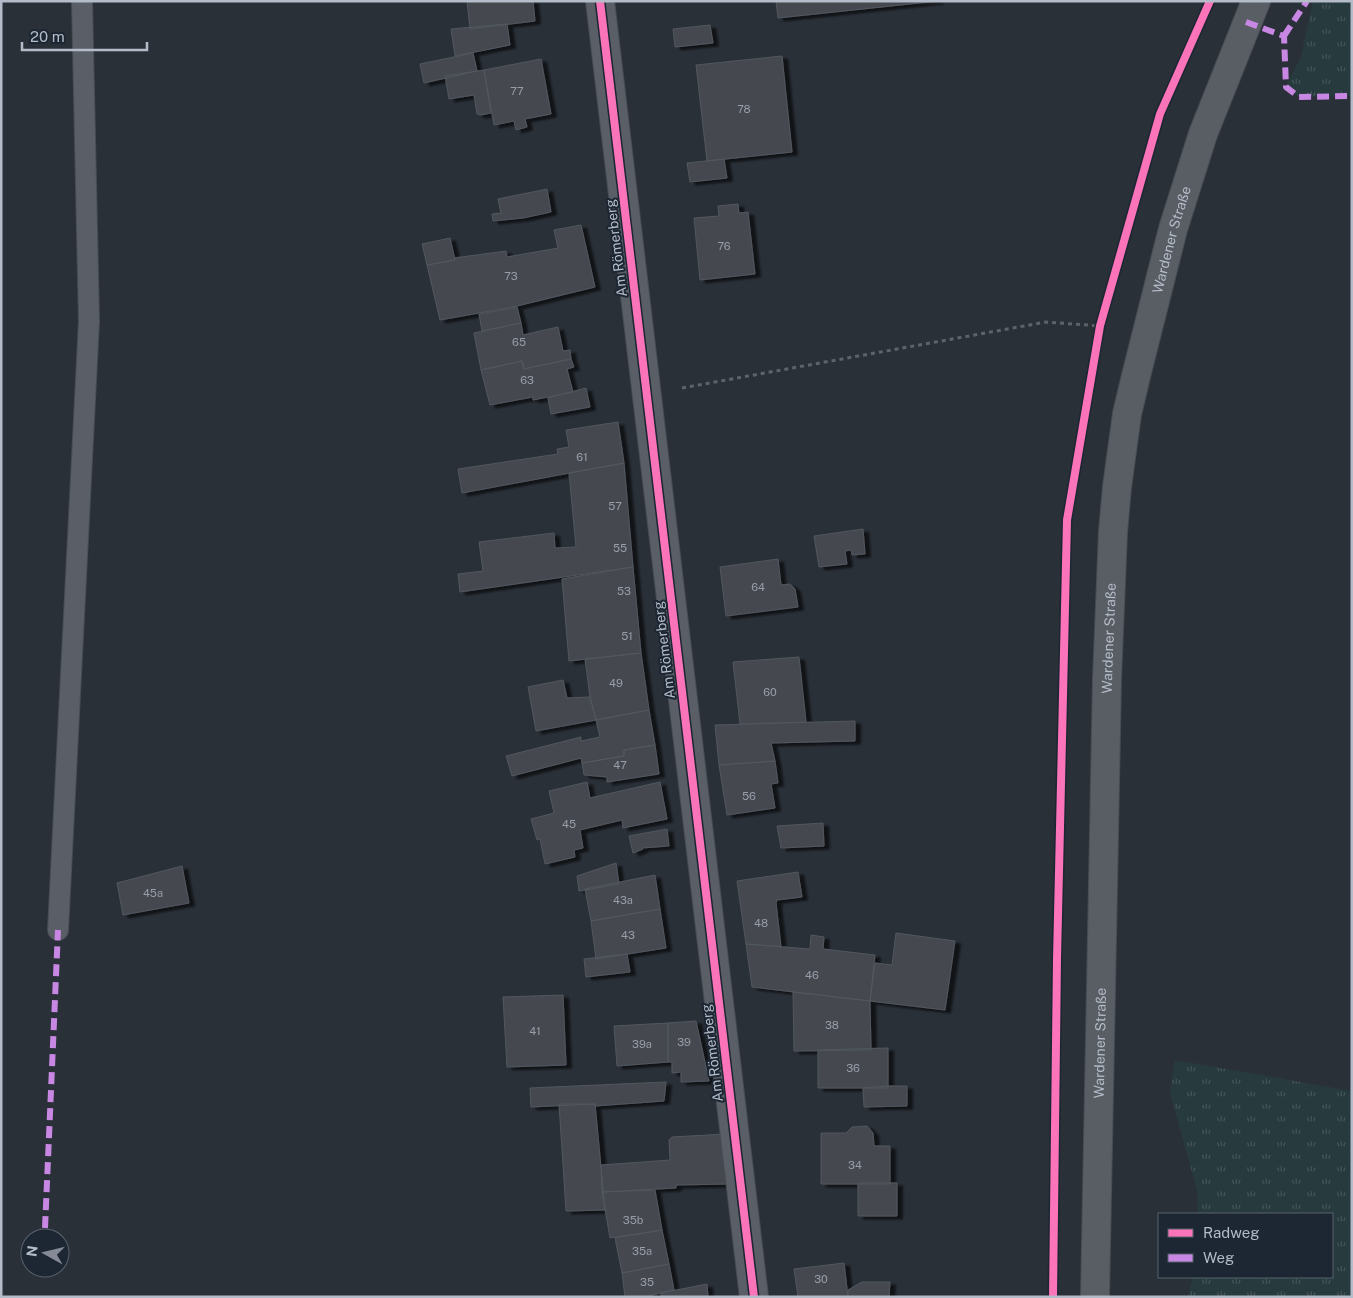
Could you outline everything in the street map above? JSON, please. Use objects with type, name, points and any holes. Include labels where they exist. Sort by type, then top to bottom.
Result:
[{"type":"street","name":"Am Römerberg","points":[[600,1],[754,1297]]},
{"type":"street","name":"Wardener Straße","points":[[1095,1297],[1107,678],[1110,587],[1117,487],[1131,395],[1173,229],[1203,134],[1256,1]]},
{"type":"lane","points":[[58,930],[89,321],[82,1]]},
{"type":"path","points":[[1099,335],[1103,317]]},
{"type":"path","points":[[646,394],[1046,322],[1100,326]]},
{"type":"green space","points":[[1313,1],[1352,1],[1352,96],[1299,97],[1286,87],[1301,57]]},
{"type":"green space","points":[[1175,1060],[1352,1091],[1352,1297],[1188,1297],[1193,1278],[1333,1278],[1333,1213],[1198,1213],[1197,1190],[1170,1093]]},
{"type":"building","points":[[467,1],[533,1],[535,21],[470,29]]},
{"type":"building","points":[[776,1],[938,1],[778,18]]},
{"type":"building","points":[[507,24],[510,45],[455,56],[451,29]]},
{"type":"building","points":[[710,25],[713,43],[675,47],[673,29]]},
{"type":"building","points":[[473,53],[477,71],[424,83],[420,64]]},
{"type":"building","points":[[782,56],[792,152],[707,161],[696,65]]},
{"type":"building","points":[[541,59],[551,114],[525,119],[527,127],[516,130],[514,121],[494,125],[484,70]]},
{"type":"building","points":[[484,70],[491,113],[477,114],[474,95],[449,99],[445,76]]},
{"type":"building","points":[[724,159],[727,178],[690,182],[687,163]]},
{"type":"building","points":[[547,189],[551,212],[523,218],[493,221],[492,214],[501,213],[498,199]]},
{"type":"building","points":[[738,204],[739,213],[748,212],[755,274],[700,280],[694,218],[719,216],[718,206]]},
{"type":"building","points":[[581,225],[595,287],[513,307],[440,320],[427,265],[455,260],[454,258],[506,251],[507,257],[558,248],[554,230]]},
{"type":"building","points":[[450,238],[455,260],[427,265],[422,244]]},
{"type":"building","points":[[517,307],[521,323],[482,331],[479,314]]},
{"type":"building","points":[[521,323],[523,335],[558,327],[563,351],[570,350],[571,359],[524,369],[522,361],[481,370],[474,333]]},
{"type":"building","points":[[571,359],[574,367],[567,369],[573,392],[533,400],[533,397],[490,405],[481,370],[522,361],[524,369]]},
{"type":"building","points":[[586,388],[590,407],[551,414],[548,398]]},
{"type":"building","points":[[618,422],[624,463],[462,493],[458,469],[558,454],[557,449],[569,447],[566,430]]},
{"type":"building","points":[[624,463],[633,567],[460,592],[458,574],[483,571],[479,542],[554,533],[555,548],[576,547],[569,473]]},
{"type":"building","points":[[863,529],[865,554],[852,555],[851,550],[845,551],[847,564],[819,567],[814,536]]},
{"type":"building","points":[[778,559],[781,585],[790,584],[795,589],[798,607],[726,616],[720,567]]},
{"type":"building","points":[[633,567],[641,653],[569,661],[562,579]]},
{"type":"building","points":[[641,653],[649,710],[596,720],[590,697],[585,659]]},
{"type":"building","points":[[799,657],[806,722],[740,724],[733,662]]},
{"type":"building","points":[[563,680],[567,698],[590,697],[596,720],[536,731],[528,687]]},
{"type":"building","points":[[649,710],[655,745],[624,750],[624,756],[582,763],[581,758],[512,776],[506,756],[581,737],[581,741],[600,737],[596,720]]},
{"type":"building","points":[[855,721],[855,741],[771,743],[775,761],[719,765],[715,725]]},
{"type":"building","points":[[655,745],[659,774],[607,782],[607,777],[584,775],[582,763],[624,756],[624,750]]},
{"type":"building","points":[[775,761],[778,783],[771,784],[775,808],[727,815],[719,765]]},
{"type":"building","points":[[587,782],[590,798],[660,782],[667,819],[623,828],[622,820],[580,830],[583,848],[574,850],[575,857],[545,864],[540,839],[537,840],[531,819],[554,813],[549,791]]},
{"type":"building","points":[[823,823],[824,846],[781,848],[777,826]]},
{"type":"building","points":[[667,829],[669,846],[642,848],[633,853],[629,836]]},
{"type":"building","points":[[616,863],[619,884],[579,891],[577,876]]},
{"type":"building","points":[[182,866],[189,903],[123,915],[117,883]]},
{"type":"building","points":[[798,872],[802,897],[777,900],[776,903],[781,947],[746,944],[737,881]]},
{"type":"building","points":[[655,875],[660,909],[591,921],[585,889]]},
{"type":"building","points":[[660,909],[666,948],[596,959],[591,921]]},
{"type":"building","points":[[896,933],[955,941],[945,1010],[870,1001],[875,963],[892,965]]},
{"type":"building","points":[[811,935],[824,937],[823,949],[875,955],[870,1001],[752,987],[746,944],[810,949]]},
{"type":"building","points":[[627,954],[630,972],[586,977],[584,959]]},
{"type":"building","points":[[793,992],[870,1001],[871,1050],[794,1051]]},
{"type":"building","points":[[563,995],[566,1065],[507,1067],[503,997]]},
{"type":"building","points":[[696,1021],[709,1081],[681,1082],[681,1072],[672,1073],[672,1062],[668,1062],[668,1023]]},
{"type":"building","points":[[668,1023],[668,1062],[617,1066],[614,1026]]},
{"type":"building","points":[[888,1048],[888,1088],[818,1088],[818,1050]]},
{"type":"building","points":[[666,1082],[664,1101],[595,1106],[595,1104],[531,1107],[530,1088]]},
{"type":"building","points":[[907,1086],[907,1106],[864,1107],[863,1088]]},
{"type":"building","points":[[559,1104],[595,1104],[605,1210],[566,1211]]},
{"type":"building","points":[[867,1126],[873,1133],[874,1146],[890,1146],[890,1184],[821,1184],[821,1133],[846,1133],[852,1127]]},
{"type":"building","points":[[725,1134],[729,1184],[676,1185],[676,1188],[602,1192],[601,1165],[670,1160],[669,1140],[672,1137]]},
{"type":"building","points":[[858,1183],[897,1183],[897,1216],[858,1216]]},
{"type":"building","points":[[655,1190],[662,1230],[610,1238],[602,1192]]},
{"type":"building","points":[[662,1230],[669,1264],[622,1273],[615,1238]]},
{"type":"building","points":[[844,1263],[848,1297],[798,1297],[794,1269]]},
{"type":"building","points":[[669,1264],[674,1290],[644,1297],[625,1297],[622,1273]]},
{"type":"building","points":[[862,1282],[890,1282],[889,1297],[848,1297],[848,1290]]},
{"type":"building","points":[[707,1284],[708,1297],[661,1297],[661,1293]]},
{"type":"marked path","points":[[1284,36],[1307,1]]},
{"type":"marked path","points":[[1246,22],[1284,36],[1286,87],[1299,97],[1352,96]]},
{"type":"marked path","points":[[45,1228],[58,930]]},
{"type":"cycle path","points":[[600,1],[754,1297]]},
{"type":"cycle path","points":[[1053,1297],[1057,959],[1067,520],[1100,326],[1160,114],[1210,1]]}]
